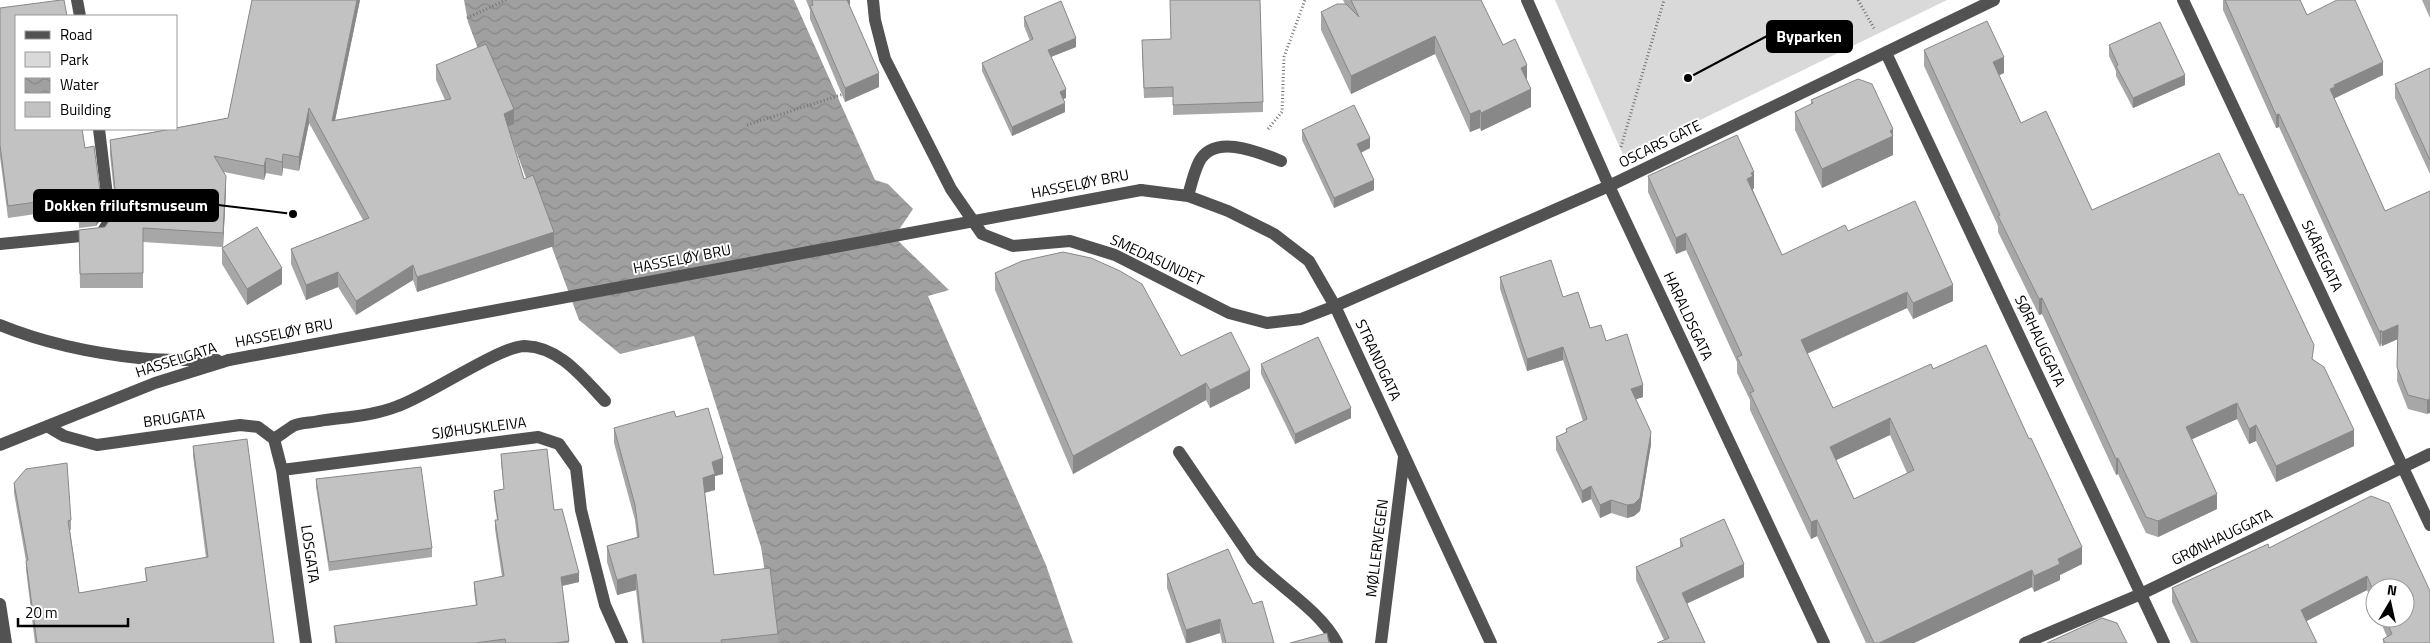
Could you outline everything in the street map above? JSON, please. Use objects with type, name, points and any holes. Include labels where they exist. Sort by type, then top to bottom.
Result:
[{"type":"street","points":[[78,0],[80,15]]},
{"type":"street","name":"SMEDASUNDET","points":[[873,0],[875,20],[885,59],[951,189],[982,234],[1014,246],[1070,241],[1115,255],[1230,312],[1267,323],[1301,320],[1335,306]]},
{"type":"street","name":"HARALDSGATA","points":[[1527,0],[1609,186],[1824,643]]},
{"type":"street","name":"OSCARS GATE","points":[[1335,306],[1609,186],[1994,0]]},
{"type":"street","name":"SKÅREGATA","points":[[2183,0],[2430,525]]},
{"type":"street","name":"SØRHAUGGATA","points":[[1886,53],[2164,643]]},
{"type":"street","points":[[0,244],[101,234],[110,220],[99,130]]},
{"type":"street","points":[[1188,196],[1198,163],[1205,153],[1221,146],[1255,151],[1281,161]]},
{"type":"street","name":"STRANDGATA","points":[[1141,190],[1188,196],[1228,211],[1274,234],[1309,261],[1335,306],[1491,643]]},
{"type":"street","name":"HASSELØY BRU","points":[[229,360],[1141,190]]},
{"type":"street","name":"HASSELGATA","points":[[0,325],[20,333],[70,346],[140,359],[229,360]]},
{"type":"street","points":[[282,470],[274,439],[294,425],[372,413],[397,407],[436,389],[506,350],[524,346],[540,349],[558,357],[576,371],[605,401]]},
{"type":"street","name":"HASSELGATA","points":[[0,445],[155,383],[229,360]]},
{"type":"street","name":"BRUGATA","points":[[47,426],[64,436],[97,445],[240,425],[258,427],[274,439]]},
{"type":"street","name":"SJØHUSKLEIVA","points":[[282,470],[538,437],[559,444],[576,468],[581,510],[605,605],[622,643]]},
{"type":"street","points":[[1179,452],[1252,559],[1297,598],[1332,635],[1337,643]]},
{"type":"street","name":"GRØNHAUGGATA","points":[[2025,643],[2142,594],[2430,454]]},
{"type":"street","name":"MØLLERVEGEN","points":[[1381,643],[1405,456]]},
{"type":"street","name":"LOSGATA","points":[[282,470],[306,643]]},
{"type":"street","points":[[0,604],[6,643]]},
{"type":"path","points":[[467,18],[506,0]]},
{"type":"path","points":[[1267,131],[1282,112],[1284,57],[1305,0]]},
{"type":"path","points":[[1609,186],[1664,0]]},
{"type":"path","points":[[1858,0],[1863,5],[1886,53]]},
{"type":"path","points":[[1863,5],[1866,0]]},
{"type":"path","points":[[747,125],[844,94]]},
{"type":"green space","points":[[1555,0],[1947,0],[1624,157]]},
{"type":"water","points":[[464,0],[794,0],[875,180],[888,184],[913,209],[894,237],[949,290],[928,296],[1046,565],[1073,643],[776,643],[761,547],[694,336],[620,354],[579,320],[468,22]]},
{"type":"building","points":[[64,0],[67,15],[15,15],[15,130],[82,130],[85,148],[94,146],[102,206],[96,214],[79,216],[78,196],[8,206],[0,145],[0,8]]},
{"type":"building","points":[[252,0],[357,0],[332,121],[451,99],[436,65],[486,44],[514,109],[504,114],[524,179],[533,175],[554,232],[417,277],[413,265],[356,301],[338,272],[306,285],[291,249],[369,218],[309,108],[299,157],[283,154],[282,162],[266,158],[264,166],[214,156],[226,176],[223,233],[143,228],[143,273],[80,274],[79,230],[105,227],[117,209],[110,140],[166,130],[178,130],[178,128],[228,118]]},
{"type":"building","points":[[812,0],[847,0],[879,73],[845,88],[810,6],[813,5]]},
{"type":"building","points":[[1170,0],[1260,0],[1263,102],[1173,105],[1173,87],[1144,88],[1142,40],[1171,39]]},
{"type":"building","points":[[1351,0],[1481,0],[1503,45],[1515,39],[1527,65],[1521,68],[1531,89],[1481,113],[1480,110],[1470,114],[1435,36],[1351,76],[1321,12],[1337,4],[1346,4],[1359,17]]},
{"type":"building","points":[[2225,0],[2300,0],[2307,15],[2337,0],[2355,0],[2383,62],[2334,85],[2335,87],[2330,89],[2385,211],[2430,191],[2430,399],[2427,400],[2408,395],[2397,367],[2398,325],[2382,332],[2381,330],[2380,333],[2279,114],[2276,115]]},
{"type":"building","points":[[1061,1],[1076,38],[1048,50],[1066,89],[1060,92],[1065,103],[1012,127],[982,63],[1033,39],[1024,17]]},
{"type":"building","points":[[1987,21],[2004,57],[1993,62],[2021,123],[2046,111],[2092,210],[2219,153],[2239,195],[2243,194],[2314,345],[2312,359],[2324,367],[2354,430],[2276,466],[2256,425],[2249,429],[2237,403],[2186,427],[2217,494],[2158,521],[2146,517],[2118,458],[2116,459],[2042,298],[2039,299],[1998,216],[2000,215],[1924,50]]},
{"type":"building","points":[[2160,22],[2185,75],[2133,98],[2116,66],[2118,65],[2109,45]]},
{"type":"building","points":[[2430,68],[2430,160],[2395,84]]},
{"type":"building","points":[[1858,79],[1872,84],[1893,129],[1890,131],[1893,136],[1822,169],[1795,112],[1813,103],[1811,100]]},
{"type":"building","points":[[1354,105],[1370,138],[1357,144],[1374,180],[1334,198],[1302,130]]},
{"type":"building","points":[[1737,135],[1754,172],[1751,173],[1753,176],[1747,179],[1782,255],[1845,225],[1848,231],[1915,201],[1953,285],[1913,303],[1907,292],[1801,340],[1833,408],[1931,364],[1933,369],[1986,345],[2029,439],[2031,438],[2082,547],[2058,559],[2060,564],[2034,576],[2032,570],[1879,643],[1874,643],[1817,520],[1811,522],[1750,393],[1754,391],[1737,357],[1742,355],[1686,233],[1676,238],[1648,176]],"holes":[[[1890,418],[1914,470],[1854,499],[1830,447]]]},
{"type":"building","points":[[257,227],[282,268],[247,289],[222,248]]},
{"type":"building","points":[[1063,252],[1091,258],[1120,271],[1142,284],[1181,356],[1231,332],[1250,370],[1210,390],[1206,383],[1073,456],[995,273],[1022,261]]},
{"type":"building","points":[[1551,260],[1563,297],[1578,292],[1590,328],[1601,325],[1606,341],[1627,334],[1643,385],[1631,389],[1651,432],[1640,498],[1634,504],[1627,505],[1611,500],[1600,505],[1591,486],[1582,491],[1556,437],[1567,432],[1566,429],[1587,419],[1563,347],[1527,359],[1500,277]]},
{"type":"building","points":[[1318,337],[1351,408],[1295,434],[1261,364]]},
{"type":"building","points":[[708,408],[723,458],[712,462],[715,474],[703,478],[714,575],[770,568],[778,634],[721,640],[722,643],[644,643],[636,574],[617,580],[607,546],[639,537],[635,505],[614,428],[674,411],[676,417]]},
{"type":"building","points":[[247,439],[274,643],[37,643],[26,561],[28,560],[14,483],[26,469],[67,463],[71,520],[68,521],[79,593],[147,581],[145,568],[208,557],[193,446]]},
{"type":"building","points":[[547,449],[554,510],[562,509],[579,573],[561,577],[569,641],[556,643],[506,643],[505,639],[475,643],[337,643],[334,626],[477,605],[474,582],[504,576],[495,520],[498,520],[494,491],[504,489],[501,454]]},
{"type":"building","points":[[421,467],[432,548],[329,562],[316,479]]},
{"type":"building","points":[[2371,496],[2389,503],[2430,591],[2430,643],[2385,643],[2383,639],[2392,634],[2389,628],[2415,628],[2415,578],[2368,578],[2367,576],[2301,610],[2317,643],[2198,643],[2172,588],[2268,544],[2269,548]]},
{"type":"building","points":[[1724,519],[1744,564],[1682,593],[1705,643],[1657,643],[1669,638],[1636,567],[1683,546],[1680,539]]},
{"type":"building","points":[[1228,549],[1253,604],[1262,601],[1274,643],[1226,643],[1220,619],[1186,630],[1167,574]]},
{"type":"building","points":[[2102,618],[2117,623],[2127,643],[2047,643]]},
{"type":"building","points":[[1327,633],[1329,643],[1290,643]]},
{"type":"place","name":"Byparken","points":[[1688,78]]},
{"type":"place","name":"Dokken friluftsmuseum","points":[[293,214]]}]
